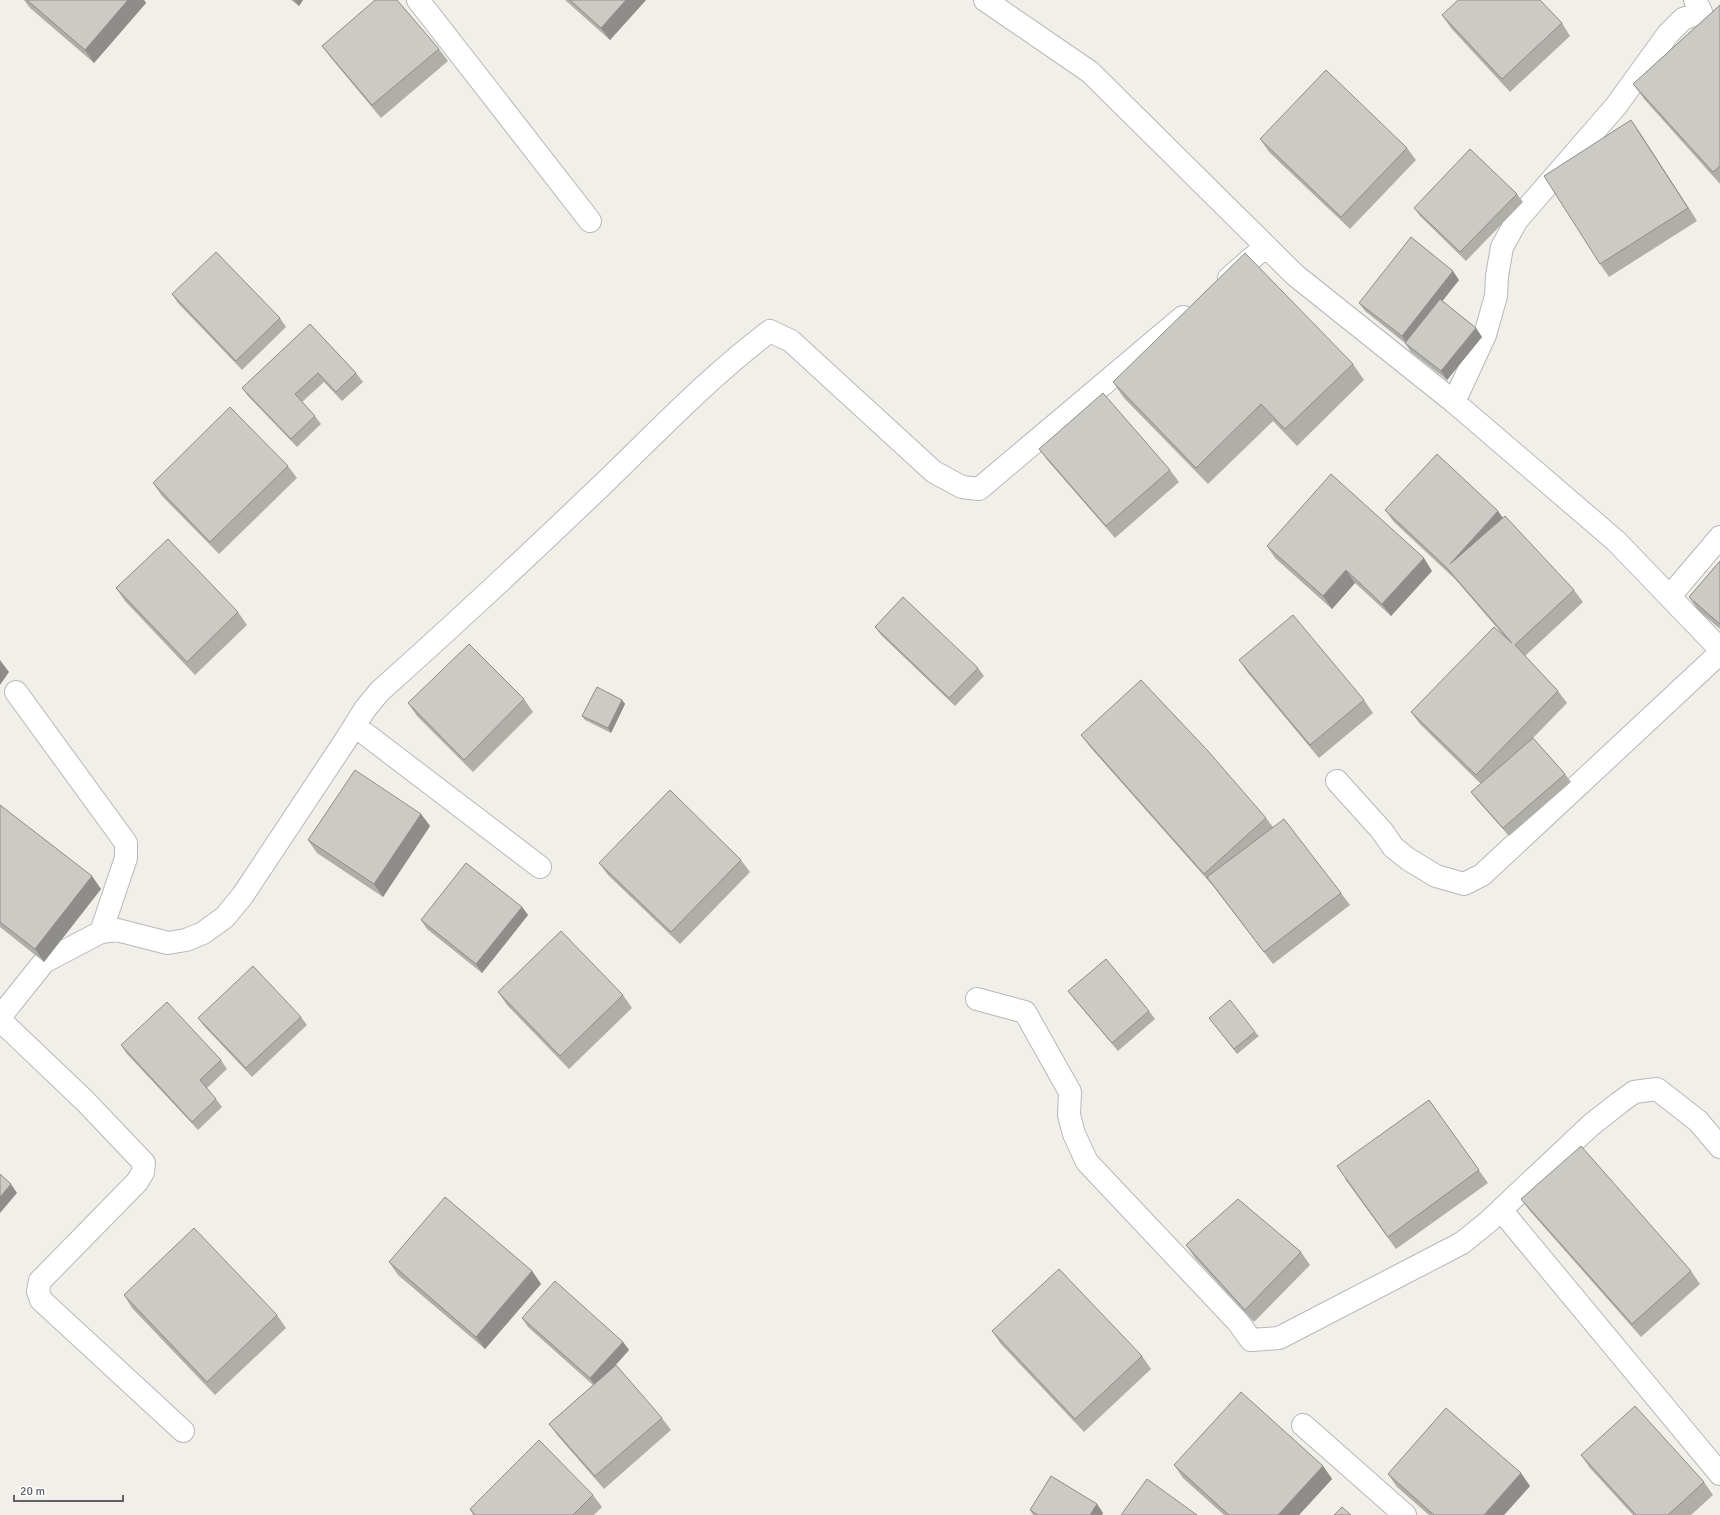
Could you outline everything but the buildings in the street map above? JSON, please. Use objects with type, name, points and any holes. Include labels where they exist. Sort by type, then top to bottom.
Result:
[{"type":"street","points":[[418,0],[590,221]]},
{"type":"street","points":[[985,0],[1090,72],[1295,276],[1454,402],[1616,541],[1720,649]]},
{"type":"street","points":[[1454,402],[1485,335],[1496,296],[1497,276],[1502,247],[1517,220],[1616,106],[1668,34],[1683,19],[1701,12],[1695,0]]},
{"type":"street","points":[[183,1431],[41,1300],[38,1290],[40,1280],[137,1182],[143,1172],[144,1163],[85,1101],[0,1019],[44,962],[101,932],[117,930],[168,943],[186,940],[203,933],[224,917],[243,895],[365,709],[380,691],[500,583],[709,382],[770,331],[790,341],[934,472],[962,487],[979,488],[1266,246]]},
{"type":"street","points":[[1670,596],[1720,537]]},
{"type":"street","points":[[1337,781],[1382,831],[1394,847],[1408,859],[1436,876],[1464,884],[1482,876],[1720,653]]},
{"type":"street","points":[[16,692],[126,843],[126,858],[101,932]]},
{"type":"street","points":[[355,726],[540,867]]},
{"type":"street","points":[[977,999],[1025,1012],[1070,1092],[1069,1115],[1074,1134],[1087,1162],[1238,1322],[1251,1340],[1279,1338],[1462,1242],[1501,1210],[1591,1125],[1634,1092],[1657,1089],[1698,1121],[1720,1147]]},
{"type":"street","points":[[1501,1210],[1720,1474]]},
{"type":"street","points":[[1303,1425],[1405,1515]]}]
